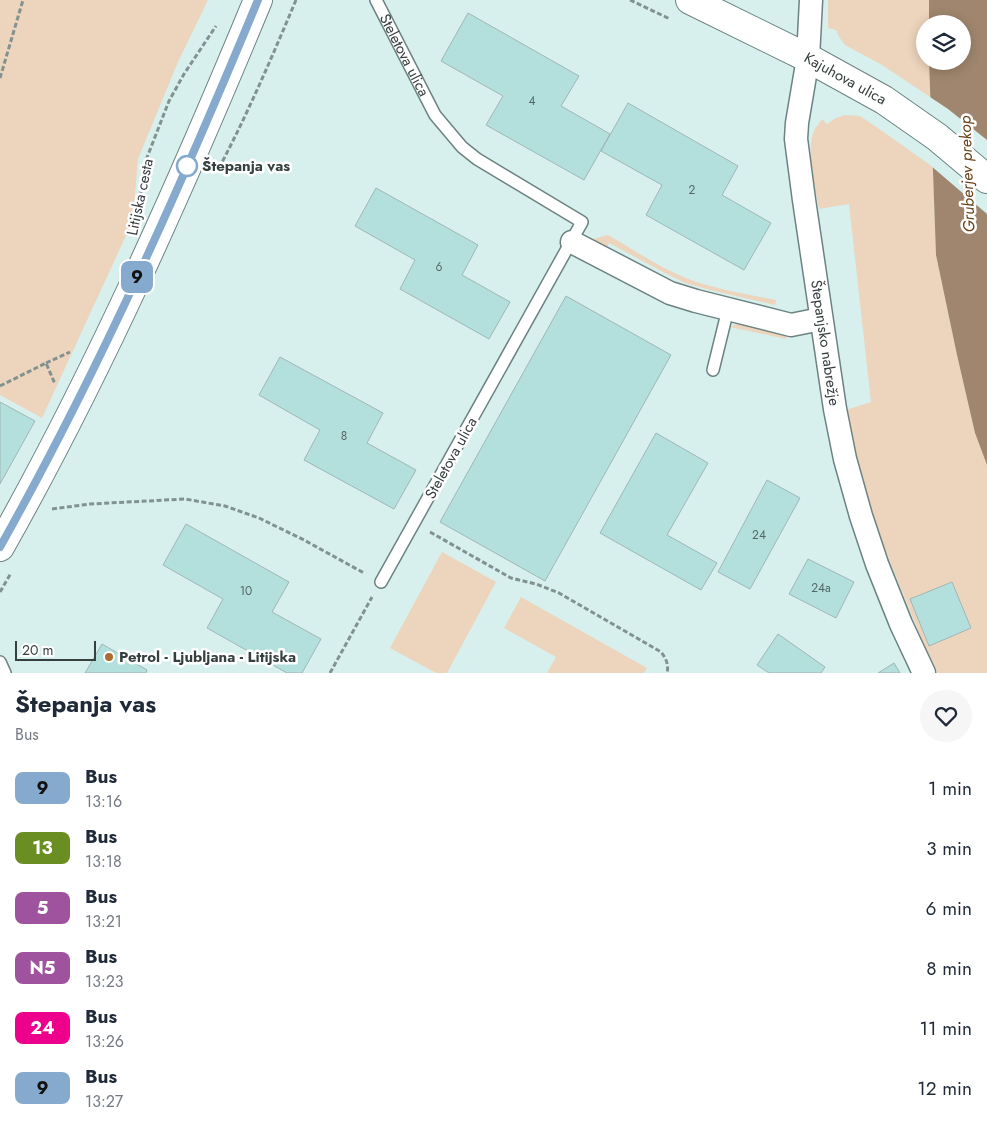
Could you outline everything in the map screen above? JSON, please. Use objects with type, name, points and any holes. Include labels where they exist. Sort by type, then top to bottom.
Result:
[{"type":"main road","name":"Litijska cesta","points":[[0,547],[106,345],[163,222],[258,0]]},
{"type":"main road","name":"Kajuhova ulica","points":[[690,0],[808,58],[884,100],[937,137],[987,179]]},
{"type":"street","name":"Štepanjsko nabrežje","points":[[811,0],[808,58],[796,139],[835,409],[844,459],[877,564],[901,624],[924,673]]},
{"type":"street","points":[[572,242],[670,293],[791,324],[821,320]]},
{"type":"lane","name":"Steletova ulica","points":[[376,0],[435,115],[462,146],[477,159],[582,222],[415,523],[380,582]]},
{"type":"lane","points":[[713,370],[728,309]]},
{"type":"lane","points":[[0,662],[5,673]]},
{"type":"path","points":[[0,78],[23,0]]},
{"type":"path","name":"Litijska cesta","points":[[139,208],[146,160],[169,101],[218,22]]},
{"type":"path","points":[[0,386],[72,351]]},
{"type":"path","points":[[46,363],[55,385]]},
{"type":"path","points":[[46,509],[90,504],[185,499],[225,506],[259,518],[304,540],[380,582],[330,673]]},
{"type":"path","points":[[415,523],[511,578],[536,584],[558,594],[661,652],[667,662],[667,673]]},
{"type":"shaded area","points":[[0,0],[208,0],[178,62],[138,159],[133,219],[130,227],[42,418],[0,395]]},
{"type":"shaded area","points":[[828,0],[929,0],[929,15],[916,15],[916,70],[929,70],[930,97],[882,65],[845,45],[836,30],[828,28]]},
{"type":"shaded area","points":[[845,115],[860,116],[933,167],[936,255],[975,433],[987,465],[987,673],[938,673],[925,648],[880,537],[861,473],[846,410],[871,402],[849,204],[819,209],[811,157],[812,137],[822,119],[827,124]]},
{"type":"shaded area","points":[[608,235],[676,274],[719,288],[776,300],[775,305],[685,283],[609,243],[604,251],[590,240]]},
{"type":"shaded area","points":[[740,322],[787,333],[786,339],[730,327]]},
{"type":"shaded area","points":[[442,552],[496,582],[447,673],[436,673],[390,648]]},
{"type":"shaded area","points":[[521,597],[647,668],[644,673],[547,673],[556,657],[504,628]]},
{"type":"water","name":"Gruberjev prekop","points":[[929,0],[987,0],[987,465],[975,433],[936,255],[929,70],[971,70],[971,15],[929,15]]},
{"type":"pier","points":[[927,95],[987,140],[987,214],[930,165]]},
{"type":"building","points":[[468,13],[579,76],[561,106],[610,134],[584,180],[486,125],[503,96],[441,61]]},
{"type":"building","points":[[628,103],[738,166],[722,195],[771,223],[744,270],[646,215],[662,185],[601,151]]},
{"type":"building","points":[[376,188],[478,245],[462,275],[510,302],[489,339],[400,289],[415,260],[355,226]]},
{"type":"building","points":[[566,296],[671,355],[545,581],[440,522]]},
{"type":"building","points":[[280,357],[383,413],[367,443],[416,470],[394,509],[304,460],[320,430],[259,395]]},
{"type":"building","points":[[0,402],[35,421],[0,484]]},
{"type":"building","points":[[656,433],[708,463],[667,535],[717,563],[701,590],[600,533]]},
{"type":"building","points":[[767,480],[800,498],[750,589],[718,572]]},
{"type":"building","points":[[186,524],[289,582],[272,612],[321,639],[302,673],[287,673],[207,628],[223,599],[163,565]]},
{"type":"building","points":[[808,559],[854,582],[836,618],[789,594]]},
{"type":"building","points":[[952,582],[971,628],[929,646],[910,599]]},
{"type":"building","points":[[778,634],[825,667],[821,673],[769,673],[757,665]]},
{"type":"building","name":"Petrol - Ljubljana - Litijska","points":[[102,644],[147,670],[146,673],[85,673]]},
{"type":"building","points":[[894,663],[900,673],[878,673]]},
{"type":"bus line","name":"9","points":[[0,547],[36,483],[106,345],[163,222],[258,0]]},
{"type":"place","name":"Štepanja vas","points":[[187,166]]},
{"type":"place","name":"Petrol - Ljubljana - Litijska","points":[[109,657]]}]
